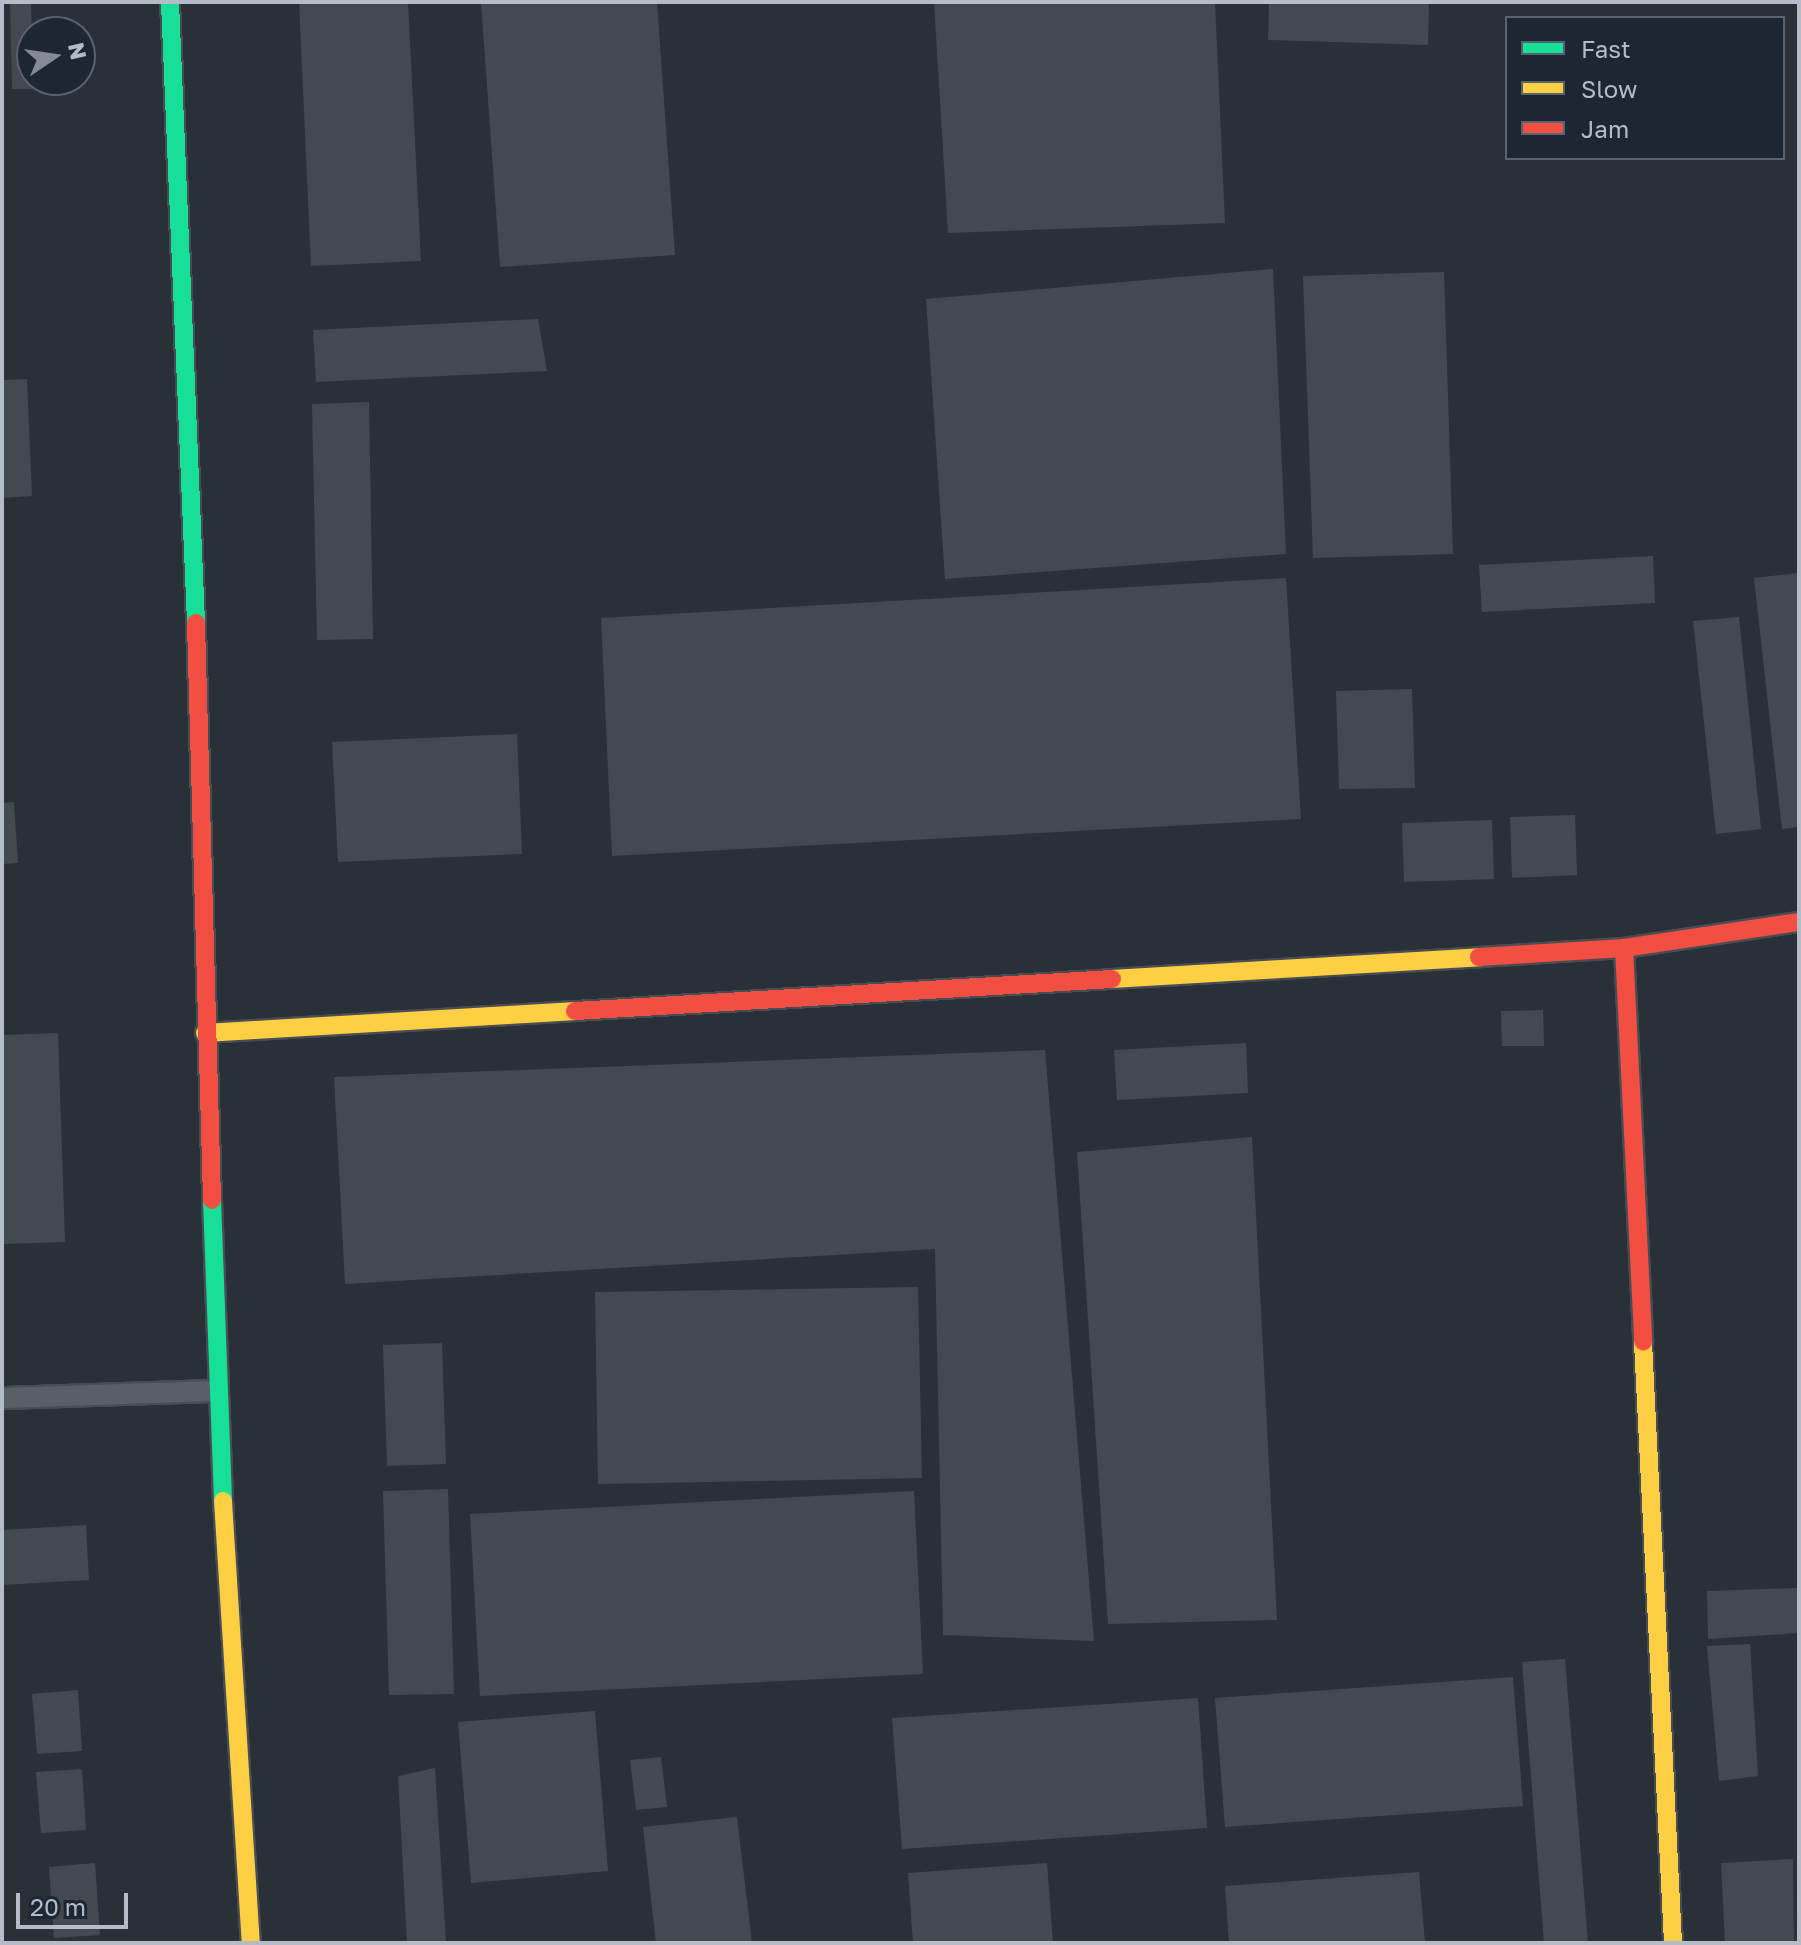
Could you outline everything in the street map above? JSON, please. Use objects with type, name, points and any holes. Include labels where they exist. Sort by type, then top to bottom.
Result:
[{"type":"street","points":[[170,2],[202,772],[205,1033],[216,1391],[251,1943]]},
{"type":"street","points":[[205,1033],[1624,948],[1799,922]]},
{"type":"street","points":[[1624,948],[1673,1943]]},
{"type":"lane","points":[[2,1398],[216,1391]]},
{"type":"building","points":[[10,2],[31,2],[31,16],[16,16],[16,89],[12,89]]},
{"type":"building","points":[[299,2],[408,2],[421,261],[311,266]]},
{"type":"building","points":[[481,2],[657,2],[675,255],[500,267]]},
{"type":"building","points":[[934,2],[1215,2],[1225,223],[948,233]]},
{"type":"building","points":[[1269,2],[1429,2],[1428,45],[1268,40]]},
{"type":"building","points":[[1273,269],[1286,554],[945,579],[926,299]]},
{"type":"building","points":[[1444,272],[1453,554],[1313,558],[1303,276]]},
{"type":"building","points":[[538,319],[547,371],[316,382],[313,330]]},
{"type":"building","points":[[27,379],[32,496],[2,498],[2,380]]},
{"type":"building","points":[[369,402],[373,639],[317,640],[312,404]]},
{"type":"building","points":[[1653,556],[1655,603],[1482,612],[1479,565]]},
{"type":"building","points":[[1799,573],[1799,827],[1782,829],[1754,578]]},
{"type":"building","points":[[1286,578],[1301,819],[612,856],[601,618]]},
{"type":"building","points":[[1739,617],[1761,829],[1716,834],[1693,621]]},
{"type":"building","points":[[1412,689],[1415,788],[1339,789],[1336,691]]},
{"type":"building","points":[[517,734],[522,854],[338,862],[332,742]]},
{"type":"building","points":[[14,802],[18,863],[2,864],[2,803]]},
{"type":"building","points":[[1575,815],[1577,875],[1512,878],[1510,817]]},
{"type":"building","points":[[1492,820],[1494,879],[1404,882],[1402,823]]},
{"type":"building","points":[[1543,1010],[1544,1046],[1502,1046],[1501,1011]]},
{"type":"building","points":[[58,1033],[65,1242],[2,1244],[2,1035]]},
{"type":"building","points":[[1246,1043],[1248,1093],[1117,1100],[1114,1050]]},
{"type":"building","points":[[1045,1050],[1094,1641],[943,1635],[935,1249],[345,1284],[334,1077]]},
{"type":"building","points":[[1252,1137],[1277,1620],[1108,1624],[1077,1152]]},
{"type":"building","points":[[918,1287],[922,1478],[598,1484],[595,1292]]},
{"type":"building","points":[[442,1343],[446,1464],[387,1466],[383,1345]]},
{"type":"building","points":[[448,1489],[454,1694],[389,1695],[383,1491]]},
{"type":"building","points":[[914,1491],[923,1674],[480,1696],[470,1514]]},
{"type":"building","points":[[86,1525],[89,1580],[2,1585],[2,1530]]},
{"type":"building","points":[[1799,1588],[1799,1633],[1708,1639],[1707,1591]]},
{"type":"building","points":[[1750,1644],[1758,1776],[1719,1781],[1707,1646]]},
{"type":"building","points":[[1565,1659],[1588,1943],[1544,1943],[1522,1662]]},
{"type":"building","points":[[1513,1677],[1523,1806],[1225,1827],[1215,1698]]},
{"type":"building","points":[[78,1690],[82,1751],[37,1754],[32,1694]]},
{"type":"building","points":[[1198,1698],[1207,1828],[902,1849],[892,1718]]},
{"type":"building","points":[[595,1711],[608,1871],[471,1883],[458,1722]]},
{"type":"building","points":[[661,1757],[667,1807],[636,1810],[630,1760]]},
{"type":"building","points":[[435,1768],[446,1943],[407,1943],[398,1776]]},
{"type":"building","points":[[82,1769],[86,1830],[41,1833],[36,1772]]},
{"type":"building","points":[[737,1817],[752,1943],[656,1943],[643,1827]]},
{"type":"building","points":[[1793,1859],[1794,1943],[1725,1943],[1721,1863]]},
{"type":"building","points":[[95,1863],[100,1935],[54,1938],[49,1867]]},
{"type":"building","points":[[1047,1863],[1053,1943],[913,1943],[908,1873]]},
{"type":"building","points":[[1419,1872],[1425,1943],[1229,1943],[1225,1886]]},
{"type":"traffic: fast","points":[[170,2],[196,623]]},
{"type":"traffic: fast","points":[[212,1200],[223,1501]]},
{"type":"traffic: slow","points":[[1112,979],[1479,957]]},
{"type":"traffic: slow","points":[[205,1033],[575,1011]]},
{"type":"traffic: slow","points":[[1643,1342],[1673,1943]]},
{"type":"traffic: slow","points":[[223,1501],[251,1943]]},
{"type":"traffic: jam","points":[[196,623],[212,1200]]},
{"type":"traffic: jam","points":[[1479,957],[1624,948],[1799,922]]},
{"type":"traffic: jam","points":[[1624,948],[1643,1342]]},
{"type":"traffic: jam","points":[[575,1011],[1112,979]]}]
